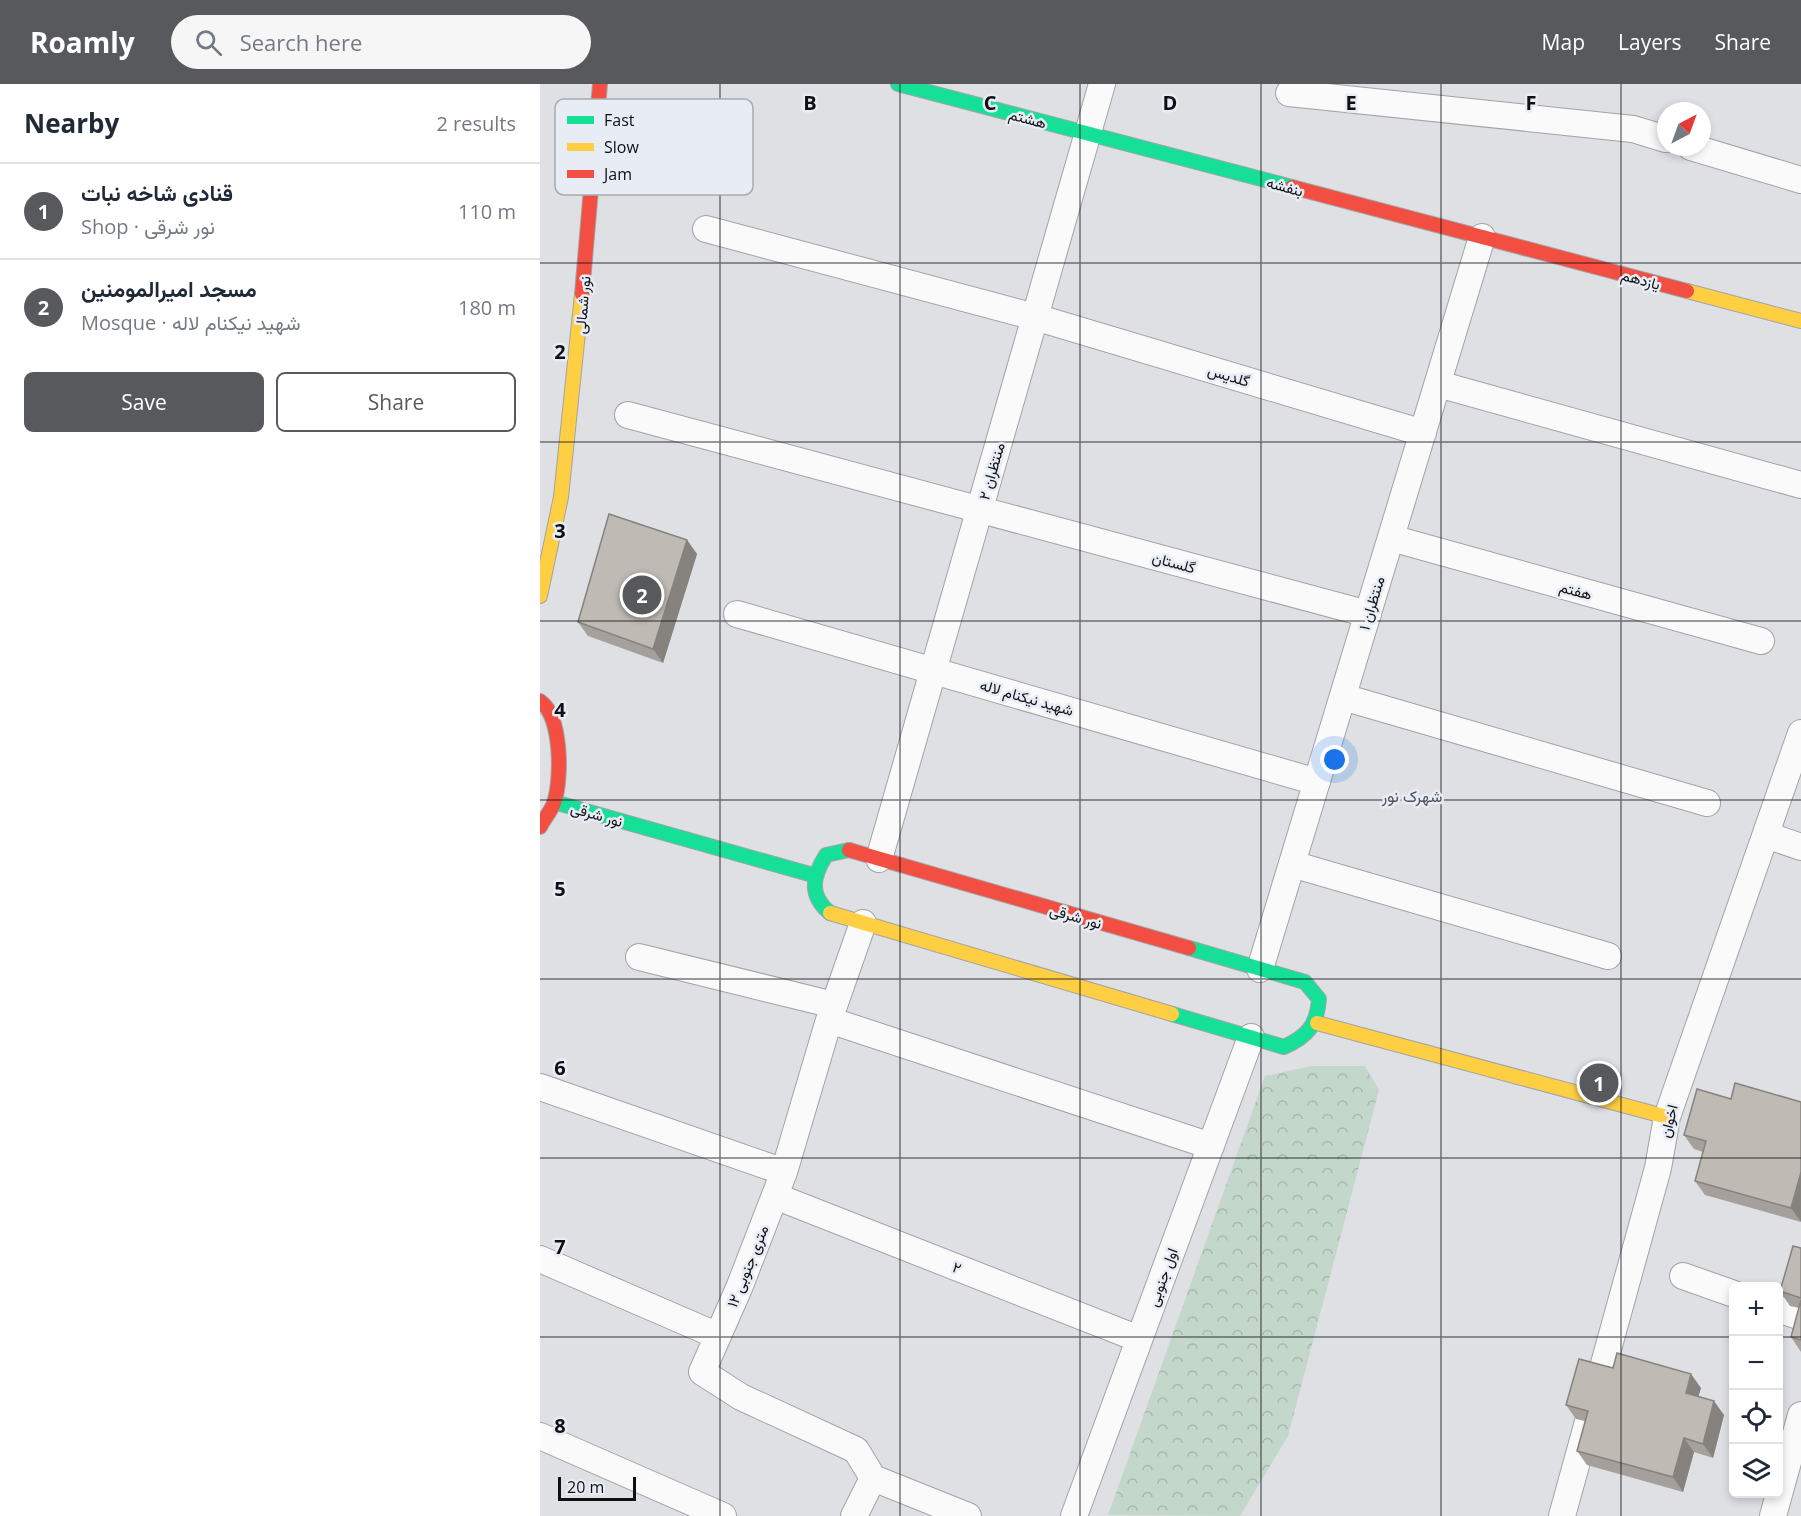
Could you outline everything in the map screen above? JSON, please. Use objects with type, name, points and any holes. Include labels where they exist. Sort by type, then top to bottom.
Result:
[{"type":"street","name":"نور شمالی","points":[[599,99],[600,84]]},
{"type":"street","name":"هشتم","points":[[898,84],[1088,134]]},
{"type":"street","name":"منتظران ۲","points":[[879,859],[1102,84]]},
{"type":"street","points":[[1289,93],[1633,129],[1657,136]]},
{"type":"street","name":"بنفشه","points":[[1088,134],[1482,237]]},
{"type":"street","points":[[1711,153],[1801,180]]},
{"type":"street","name":"نور شمالی","points":[[540,596],[561,497],[573,399],[590,195]]},
{"type":"street","name":"گلدیس","points":[[706,229],[1035,317],[1423,433]]},
{"type":"street","name":"یازدهم","points":[[1482,237],[1801,321]]},
{"type":"street","name":"منتظران ۱","points":[[1260,969],[1482,237]]},
{"type":"street","points":[[1437,384],[1801,485]]},
{"type":"street","name":"گلستان","points":[[628,415],[1368,614]]},
{"type":"street","name":"هفتم","points":[[1391,538],[1761,641]]},
{"type":"street","name":"شهید نیکنام لاله","points":[[737,614],[934,669],[1317,782]]},
{"type":"street","points":[[1343,697],[1707,803]]},
{"type":"street","points":[[540,701],[547,706],[560,751],[554,802],[540,827]]},
{"type":"street","name":"اخوان","points":[[1562,1516],[1658,1168],[1667,1117],[1801,733]]},
{"type":"street","name":"نور شرقی","points":[[554,802],[813,875],[826,855],[849,850],[1305,982],[1319,999],[1317,1023]]},
{"type":"street","points":[[1766,835],[1801,847]]},
{"type":"street","points":[[1292,864],[1608,956]]},
{"type":"street","points":[[813,875],[814,896],[828,913],[1284,1047],[1305,1038],[1317,1023],[1667,1117]]},
{"type":"street","name":"۱۲ متری جنوبی","points":[[863,923],[832,1012],[779,1184],[702,1372],[741,1397],[856,1450],[873,1478]]},
{"type":"street","points":[[639,957],[832,1012],[1211,1146]]},
{"type":"street","name":"اول جنوبی","points":[[1074,1516],[1251,1037]]},
{"type":"street","name":"۲","points":[[540,1087],[779,1184],[1139,1339]]},
{"type":"street","points":[[540,1259],[718,1336]]},
{"type":"street","points":[[1683,1276],[1729,1292]]},
{"type":"street","points":[[1783,1310],[1801,1317]]},
{"type":"street","points":[[1773,1516],[1801,1415]]},
{"type":"street","points":[[540,1436],[723,1516]]},
{"type":"street","points":[[854,1516],[873,1478],[968,1516]]},
{"type":"green space","points":[[1312,1066],[1365,1066],[1379,1090],[1288,1436],[1240,1516],[1108,1515],[1265,1076]]},
{"type":"building","points":[[609,514],[687,540],[653,649],[578,622]]},
{"type":"building","points":[[1735,1083],[1801,1102],[1801,1172],[1791,1208],[1695,1181],[1706,1141],[1684,1135],[1697,1089],[1731,1099]]},
{"type":"building","points":[[1793,1246],[1801,1248],[1801,1298],[1783,1292],[1783,1282]]},
{"type":"building","points":[[1801,1300],[1801,1340],[1791,1337]]},
{"type":"building","points":[[1617,1353],[1691,1374],[1686,1393],[1714,1401],[1703,1444],[1684,1438],[1673,1477],[1577,1451],[1588,1411],[1566,1405],[1579,1359],[1613,1368]]},
{"type":"traffic: fast","points":[[898,84],[1292,187]]},
{"type":"traffic: fast","points":[[554,802],[813,875]]},
{"type":"traffic: fast","points":[[830,913],[818,899],[816,892],[818,870],[826,855],[849,850]]},
{"type":"traffic: fast","points":[[1172,1014],[1284,1047],[1305,1034],[1316,1016],[1319,999],[1305,982],[1189,948]]},
{"type":"traffic: slow","points":[[1687,291],[1801,321]]},
{"type":"traffic: slow","points":[[540,596],[561,497],[582,294]]},
{"type":"traffic: slow","points":[[830,913],[1172,1014]]},
{"type":"traffic: slow","points":[[1317,1023],[1667,1117]]},
{"type":"traffic: jam","points":[[599,99],[600,84]]},
{"type":"traffic: jam","points":[[1292,187],[1687,291]]},
{"type":"traffic: jam","points":[[582,294],[590,195]]},
{"type":"traffic: jam","points":[[540,701],[553,720],[559,764],[554,803],[540,827]]},
{"type":"traffic: jam","points":[[849,850],[1189,948]]},
{"type":"place","name":"مسجد امیرالمومنین","points":[[642,595]]},
{"type":"place","name":"قنادی شاخه نبات","points":[[1599,1083]]},
{"type":"district","name":"شهرک نور","points":[[1412,796]]}]
